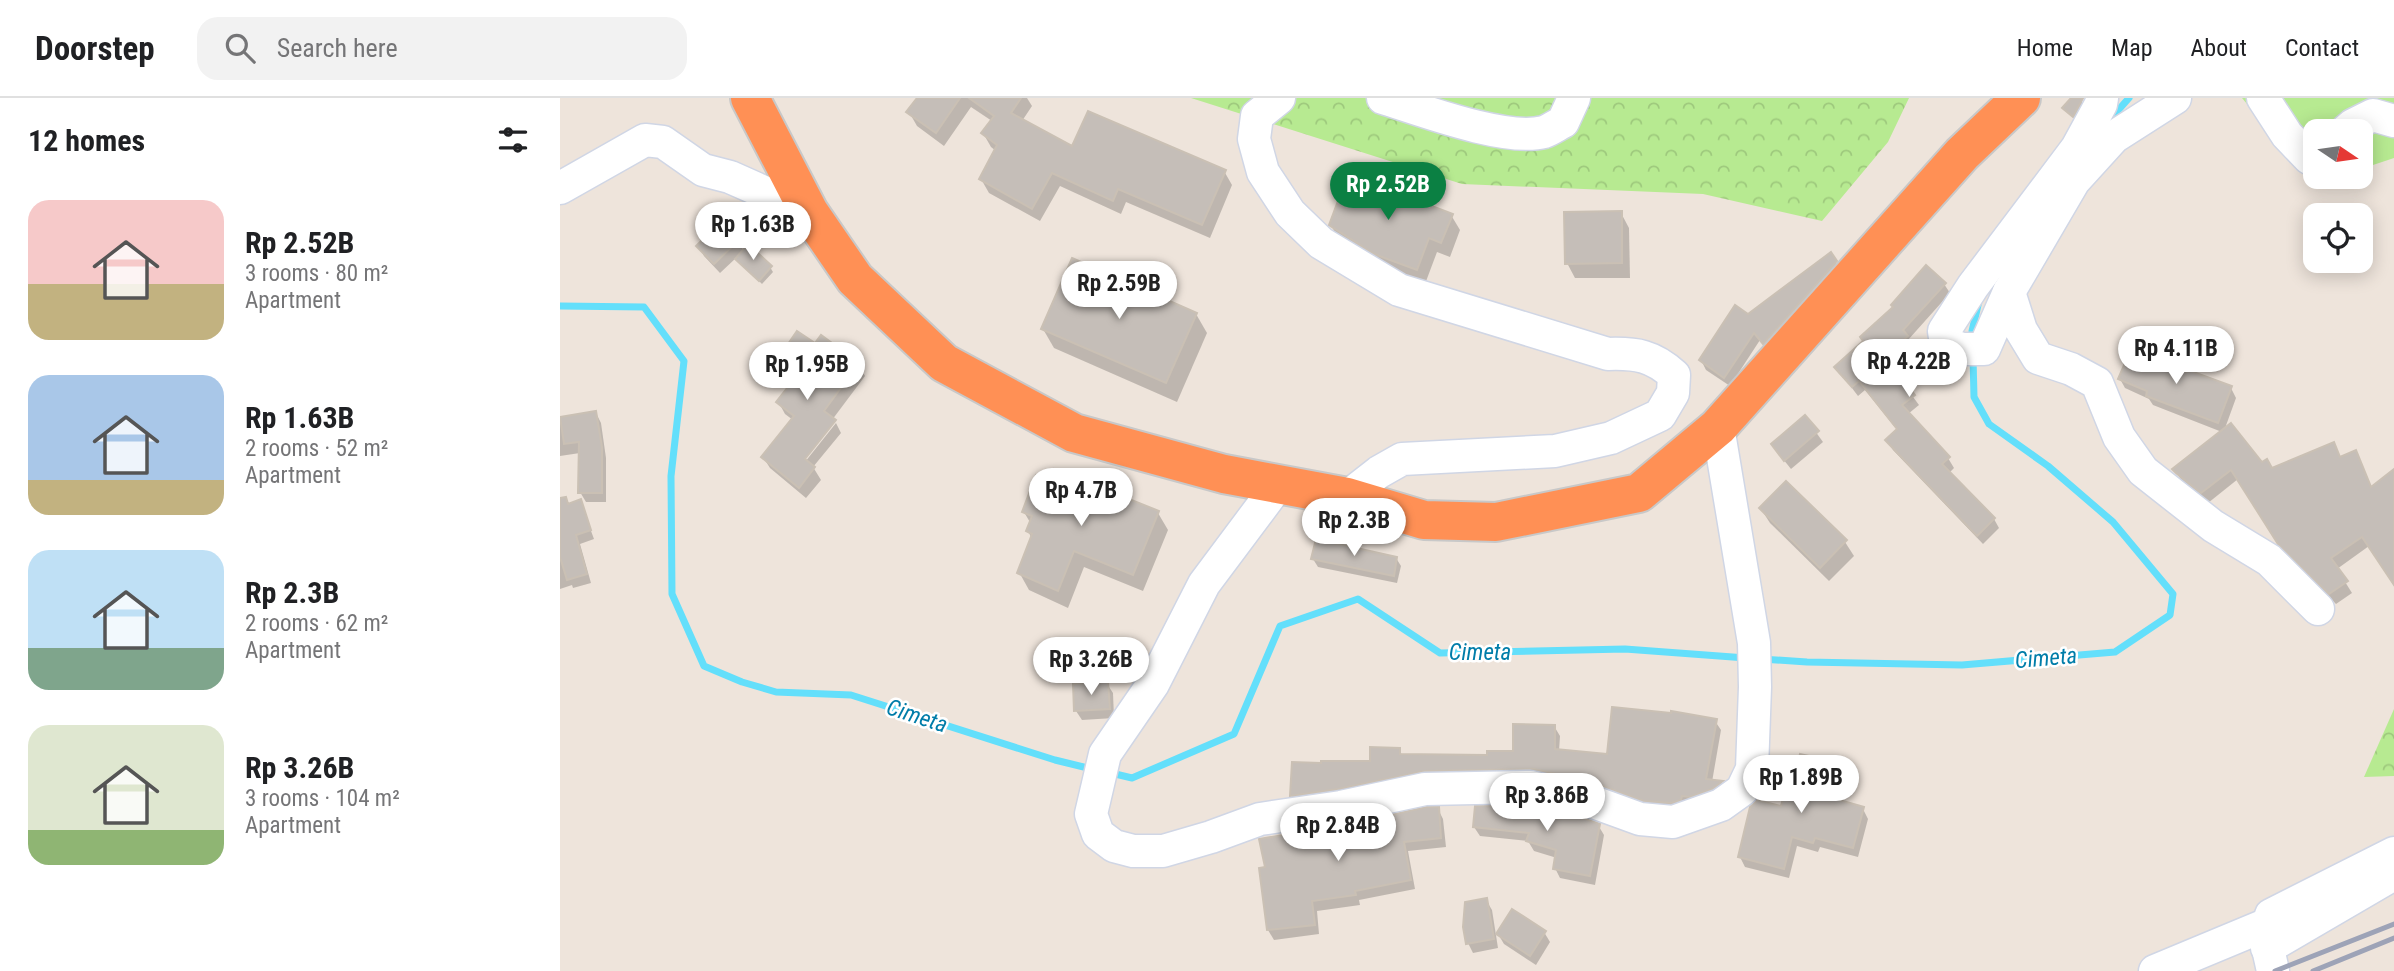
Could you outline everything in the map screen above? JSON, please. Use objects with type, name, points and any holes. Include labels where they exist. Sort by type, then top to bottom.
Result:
[{"type":"highway","points":[[750,98],[809,212],[855,279],[944,363],[1074,433],[1224,474],[1347,497],[1423,520],[1496,523],[1639,493],[1718,427],[1962,154],[2021,98]]},
{"type":"street","points":[[1279,98],[1257,116],[1254,139],[1263,172],[1290,213],[1321,243],[1399,290],[1608,354],[1635,353],[1662,364],[1674,376],[1673,393],[1660,415],[1611,438],[1555,451],[1402,459],[1378,472],[1347,497]]},
{"type":"street","points":[[1383,98],[1462,123],[1519,133],[1543,132],[1563,122],[1574,98]]},
{"type":"street","points":[[2102,98],[2077,148],[1973,286],[1944,331],[1946,344],[1973,349],[2074,181],[2114,137],[2175,98]]},
{"type":"street","points":[[2263,98],[2287,135],[2303,152]]},
{"type":"street","points":[[2366,119],[2374,115],[2394,121]]},
{"type":"street","points":[[560,188],[645,140],[663,142],[703,170],[730,177],[809,212]]},
{"type":"street","points":[[2009,292],[2021,330],[2038,358],[2071,369],[2097,383],[2119,437],[2143,471],[2213,526],[2269,559],[2318,609]]},
{"type":"street","points":[[1278,485],[1204,584],[1153,684],[1105,754],[1091,814],[1098,834],[1114,846],[1133,851],[1163,851],[1211,838],[1260,819],[1341,807],[1425,789],[1530,787],[1585,799],[1640,819],[1673,822],[1721,805],[1742,790],[1752,769],[1755,687],[1754,643],[1718,427]]},
{"type":"street","points":[[2270,948],[2271,915],[2394,853]]},
{"type":"street","points":[[2155,971],[2270,948],[2394,874]]},
{"type":"green space","points":[[1191,98],[1909,98],[1888,142],[1822,221],[1703,194],[1462,184]]},
{"type":"green space","points":[[2242,98],[2394,98],[2394,158],[2373,165],[2373,119],[2303,119],[2303,172]]},
{"type":"green space","points":[[2394,709],[2394,776],[2364,777]]},
{"type":"building","points":[[917,98],[960,98],[936,133],[906,112]]},
{"type":"building","points":[[969,98],[1021,98],[1011,113],[1072,146],[1088,111],[1226,170],[1202,225],[1118,189],[1113,201],[1052,173],[1032,209],[979,179],[997,145],[981,133],[994,116]]},
{"type":"building","points":[[2071,98],[2083,98],[2073,117],[2062,108]]},
{"type":"building","points":[[1348,174],[1453,214],[1441,243],[1429,238],[1417,270],[1374,254],[1329,225]]},
{"type":"building","points":[[1622,211],[1622,263],[1565,264],[1564,212]]},
{"type":"building","points":[[722,221],[739,240],[714,264],[696,246]]},
{"type":"building","points":[[748,244],[772,266],[759,281],[735,259]]},
{"type":"building","points":[[1831,252],[1837,261],[1763,344],[1754,333],[1724,378],[1699,360],[1735,305],[1748,314]]},
{"type":"building","points":[[1072,258],[1197,313],[1166,383],[1041,329]]},
{"type":"building","points":[[1926,265],[1946,283],[1903,330],[1908,336],[1885,356],[1915,395],[1902,405],[1950,457],[1942,464],[1995,518],[1977,536],[1885,440],[1897,429],[1859,381],[1852,387],[1834,367],[1863,341],[1860,337],[1893,307],[1891,305]]},
{"type":"building","points":[[797,331],[815,343],[821,335],[859,363],[824,411],[836,420],[805,459],[815,467],[799,488],[761,457],[794,416],[776,402],[791,383],[788,380],[790,378],[773,366]]},
{"type":"building","points":[[2131,349],[2187,372],[2188,370],[2232,386],[2218,423],[2146,396],[2147,391],[2118,379]]},
{"type":"building","points":[[596,411],[602,447],[602,493],[578,493],[579,442],[564,444],[560,417]]},
{"type":"building","points":[[1805,415],[1819,431],[1784,461],[1771,444]]},
{"type":"building","points":[[2231,423],[2262,462],[2267,459],[2272,468],[2334,442],[2340,457],[2356,450],[2371,487],[2394,469],[2394,585],[2362,537],[2331,558],[2348,581],[2329,594],[2278,544],[2231,470],[2201,493],[2172,469]]},
{"type":"building","points":[[1054,469],[1159,511],[1133,575],[1074,551],[1058,591],[1017,573],[1032,534],[1026,531],[1032,516],[1022,512],[1036,475],[1050,481]]},
{"type":"building","points":[[1786,481],[1847,540],[1820,568],[1759,508]]},
{"type":"building","points":[[566,497],[568,504],[581,499],[591,530],[576,535],[587,574],[567,580],[560,557],[560,498]]},
{"type":"building","points":[[1316,539],[1397,557],[1394,576],[1311,559]]},
{"type":"building","points":[[1108,682],[1110,709],[1074,711],[1073,684]]},
{"type":"building","points":[[1612,707],[1671,711],[1717,719],[1706,779],[1723,781],[1712,789],[1690,797],[1682,796],[1681,800],[1671,803],[1644,801],[1591,782],[1534,769],[1425,771],[1290,796],[1292,762],[1370,761],[1370,747],[1400,748],[1400,754],[1487,755],[1487,751],[1513,751],[1513,724],[1555,725],[1555,749],[1607,754]]},
{"type":"building","points":[[1800,754],[1844,764],[1836,799],[1864,807],[1853,848],[1815,838],[1813,843],[1792,837],[1784,869],[1738,857],[1750,807],[1757,800],[1781,806],[1788,779],[1794,780]]},
{"type":"building","points":[[1528,805],[1600,824],[1590,876],[1553,869],[1556,850],[1526,841],[1529,833],[1473,827],[1475,806]]},
{"type":"building","points":[[1427,807],[1439,807],[1441,838],[1404,842],[1411,880],[1355,891],[1356,895],[1312,901],[1315,925],[1267,930],[1259,868],[1265,867],[1259,839],[1345,825]]},
{"type":"building","points":[[1487,898],[1494,939],[1466,944],[1463,927],[1465,902]]},
{"type":"building","points":[[1512,909],[1546,931],[1530,956],[1496,934]]},
{"type":"waterway","name":"Cimeta","points":[[2106,124],[2129,98]]},
{"type":"waterway","name":"Cimeta","points":[[1972,341],[1979,301]]},
{"type":"waterway","name":"Cimeta","points":[[560,306],[644,307],[684,361],[671,476],[672,594],[704,666],[742,682],[776,692],[851,695],[1055,760],[1092,769]]},
{"type":"waterway","name":"Cimeta","points":[[1761,659],[1962,665],[2115,652],[2170,615],[2173,594],[2113,522],[2048,466],[1989,424],[1974,397],[1973,357]]},
{"type":"waterway","name":"Cimeta","points":[[1107,772],[1132,778],[1234,734],[1280,626],[1358,599],[1440,653],[1625,649],[1746,658]]},
{"type":"railway","points":[[2275,971],[2394,924]]},
{"type":"railway","points":[[2313,971],[2394,938]]}]
